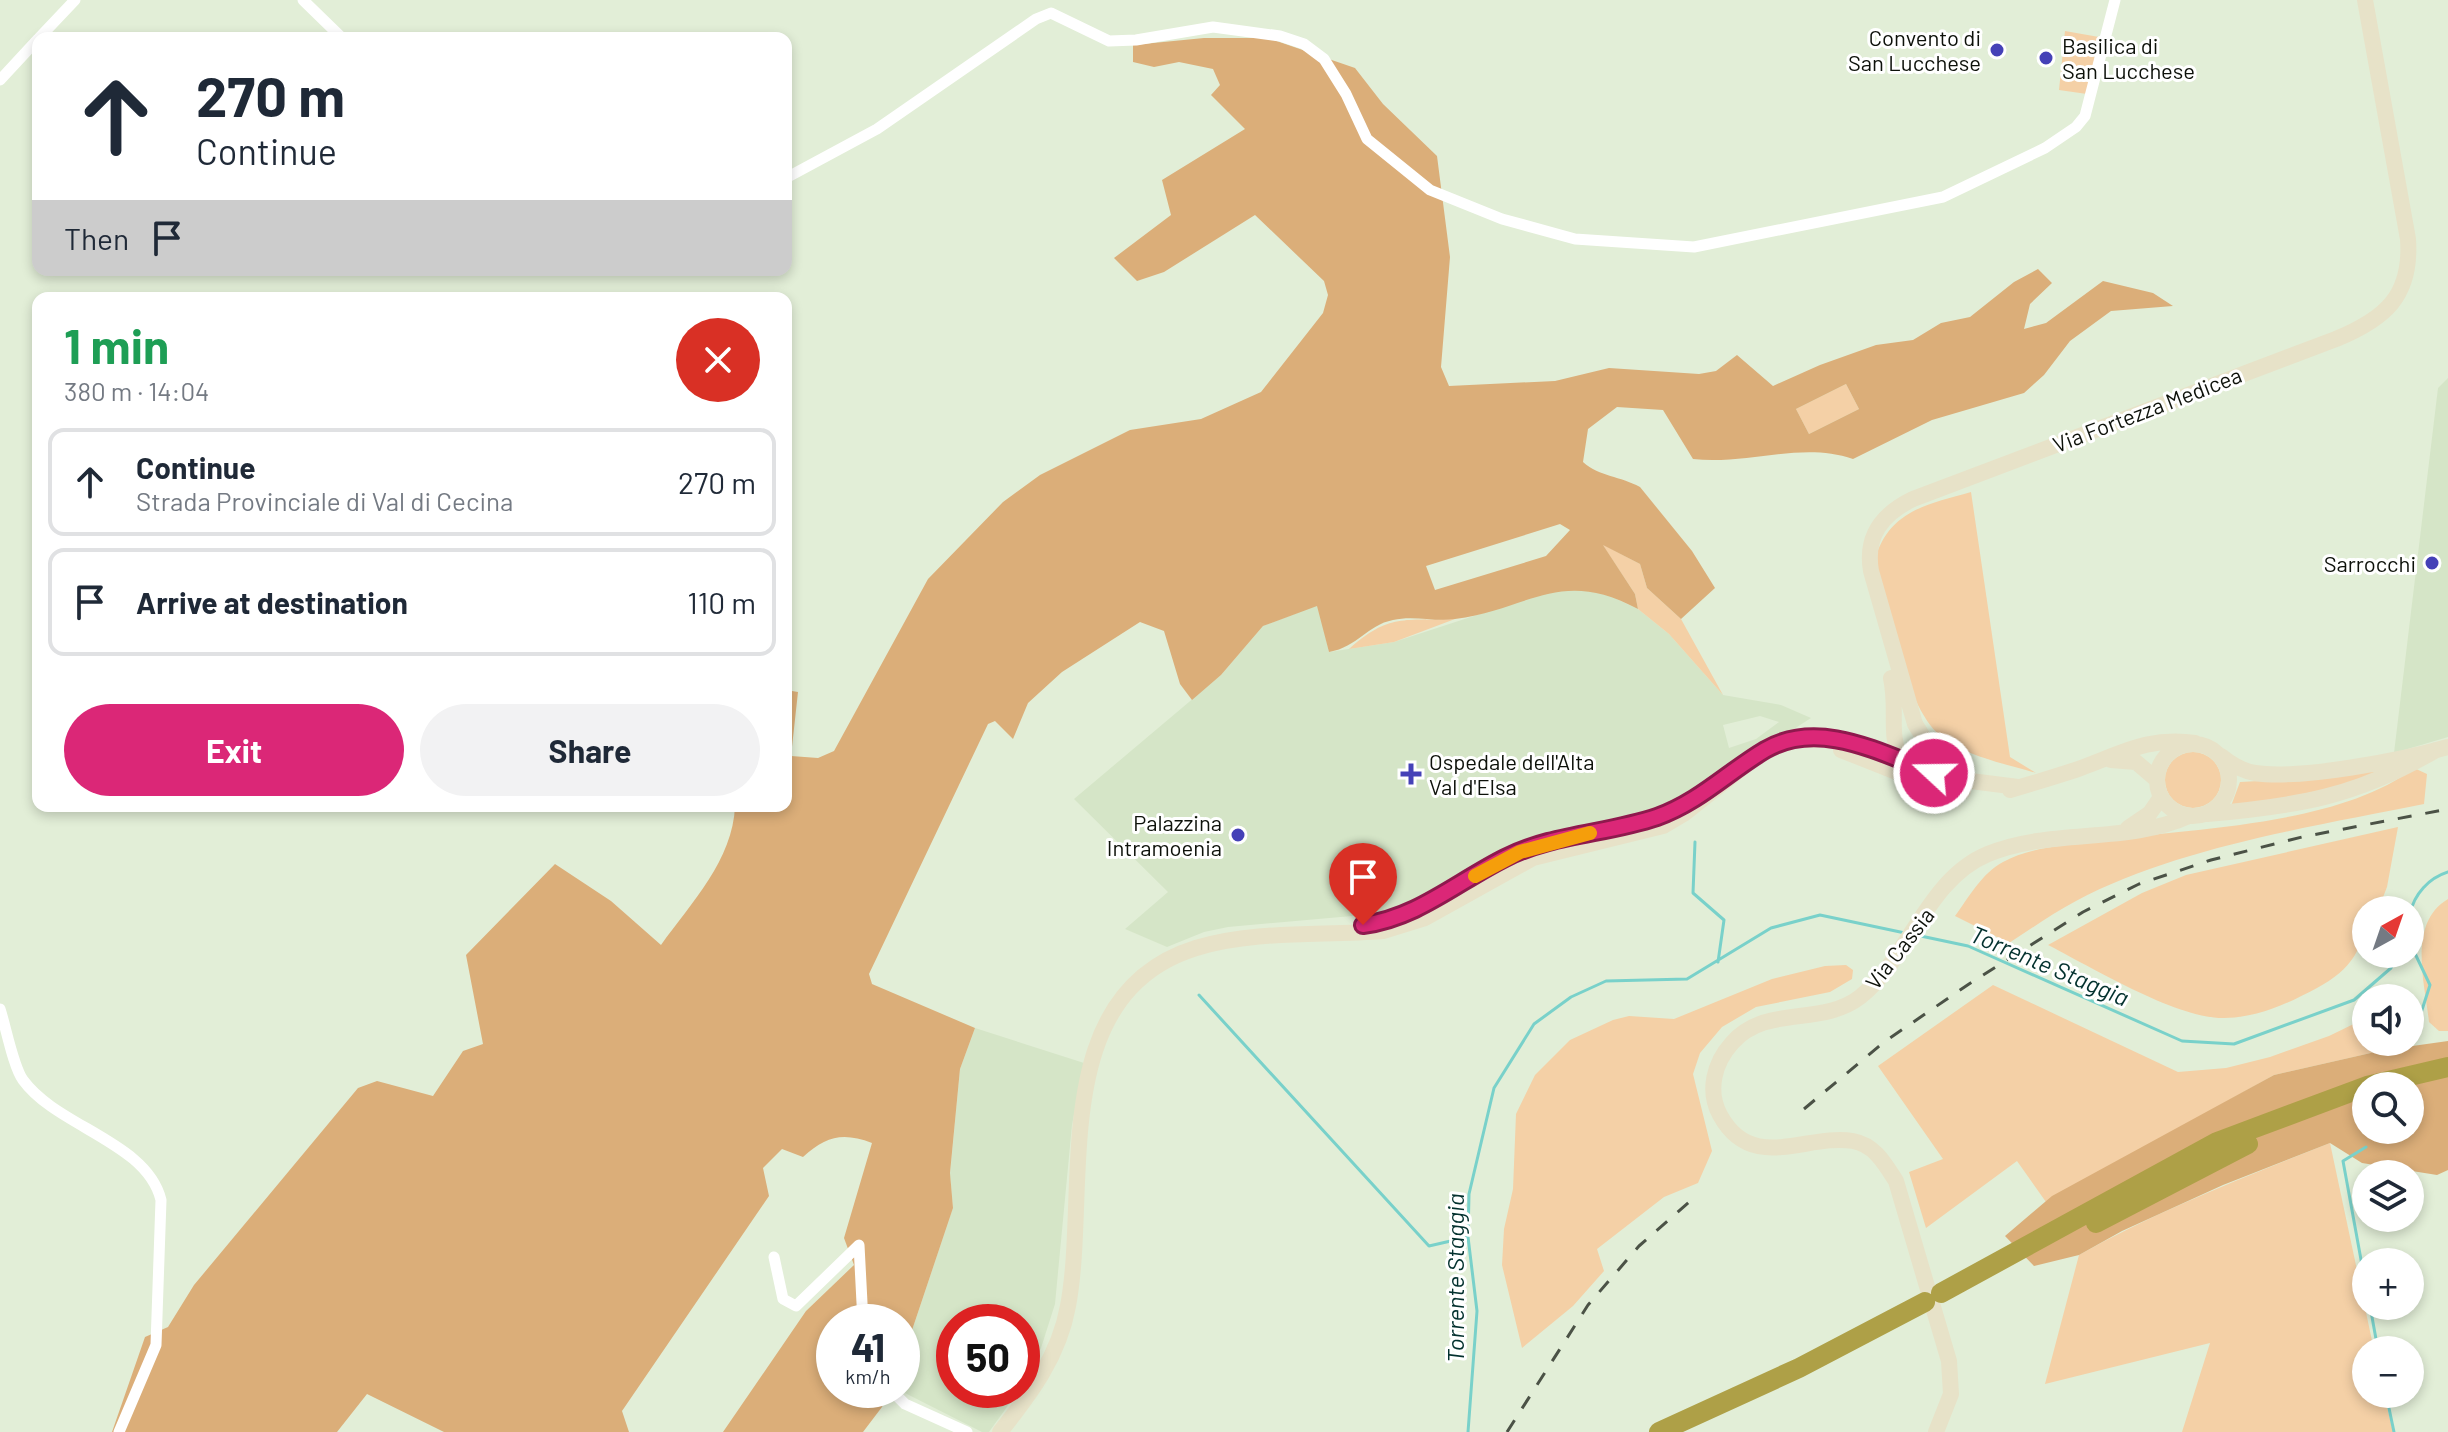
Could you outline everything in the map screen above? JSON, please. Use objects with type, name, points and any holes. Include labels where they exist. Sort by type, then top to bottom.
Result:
[{"type":"highway","points":[[1659,1432],[1935,1304],[2217,1142],[2367,1086],[2448,1067]]},
{"type":"highway","points":[[2424,1084],[2448,1078]]},
{"type":"highway","points":[[1695,1432],[2224,1154],[2352,1103]]},
{"type":"main road","name":"Via Fortezza Medicea","points":[[1868,548],[1883,519],[1913,499],[2344,336],[2371,322],[2393,303],[2405,280],[2408,239],[2365,0]]},
{"type":"main road","points":[[1868,548],[1865,575],[1894,693],[1891,728],[1900,760]]},
{"type":"main road","points":[[1868,548],[1874,585],[1914,720],[1933,753],[1958,785]]},
{"type":"main road","points":[[1867,748],[1891,728]]},
{"type":"main road","points":[[1000,1432],[1032,1392],[1053,1357],[1068,1305],[1084,1094],[1091,1065],[1113,1012],[1140,980],[1167,961],[1195,948],[1330,933],[1383,931],[1409,924],[1522,862],[1657,828],[1685,813],[1703,796],[1772,747],[1807,738],[1830,738],[1867,748],[1958,785]]},
{"type":"main road","points":[[1751,762],[1792,750],[1825,747],[1958,785],[2018,787],[2154,741],[2195,743]]},
{"type":"main road","points":[[2124,831],[2144,818],[2159,789],[2164,758],[2183,744],[2195,743]]},
{"type":"main road","name":"Via Cassia","points":[[2195,743],[2241,769],[2260,774],[2356,766],[2442,748]]},
{"type":"main road","name":"Via Cassia","points":[[1936,1432],[1951,1394],[1945,1341],[1896,1181],[1883,1159],[1853,1141],[1772,1149],[1744,1140],[1720,1114],[1714,1094],[1714,1075],[1721,1059],[1744,1030],[1766,1019],[1833,1010],[1860,997],[1936,900],[1971,862],[1990,853],[2034,842],[2124,831],[2189,816],[2253,810],[2349,792],[2442,748]]},
{"type":"main road","points":[[2207,814],[2217,808],[2229,788],[2230,777],[2221,756]]},
{"type":"main road","points":[[2101,761],[2133,760],[2178,813],[2189,816]]},
{"type":"main road","points":[[1330,933],[1412,912],[1514,854],[1646,820],[1703,796]]},
{"type":"street","points":[[45,32],[75,0]]},
{"type":"street","points":[[303,0],[336,32]]},
{"type":"street","points":[[792,175],[877,129],[1036,19],[1051,13],[1109,41],[1213,27],[1280,36],[1304,44],[1324,59],[1346,94],[1367,139],[1430,190],[1502,219],[1575,239],[1694,247],[1943,197],[2063,137],[2085,116],[2115,0]]},
{"type":"street","points":[[0,80],[32,46]]},
{"type":"street","points":[[0,1009],[22,1079],[49,1105],[137,1161],[157,1183],[161,1200],[156,1345],[119,1432]]},
{"type":"street","points":[[774,1257],[783,1299],[796,1306],[859,1245],[862,1304]]},
{"type":"street","points":[[914,1408],[967,1432]]},
{"type":"shaded area","points":[[2065,31],[2099,37],[2087,94],[2059,90]]},
{"type":"shaded area","points":[[1204,38],[1268,38],[1355,68],[1383,104],[1437,156],[1450,257],[1441,367],[1449,386],[1555,381],[1609,368],[1699,374],[1716,371],[1737,355],[1773,386],[1876,345],[1913,340],[1941,323],[1970,317],[2014,282],[2038,269],[2052,283],[2030,304],[2024,329],[2046,323],[2103,281],[2153,293],[2173,306],[2111,311],[2070,341],[2044,375],[2024,393],[1932,420],[1853,459],[1814,452],[1693,459],[1663,410],[1617,407],[1588,429],[1583,462],[1596,471],[1640,487],[1692,551],[1715,588],[1681,619],[1647,588],[1640,564],[1603,545],[1635,594],[1638,609],[1587,591],[1566,591],[1455,619],[1393,620],[1376,626],[1348,646],[1329,652],[1317,606],[1263,626],[1221,675],[1192,700],[1180,684],[1164,631],[1140,622],[1062,672],[1028,703],[1013,739],[995,721],[988,724],[869,974],[872,984],[975,1028],[960,1069],[950,1173],[953,1208],[920,1306],[816,1304],[816,1408],[881,1408],[863,1432],[723,1432],[806,1311],[854,1265],[844,1238],[872,1143],[843,1137],[819,1144],[803,1157],[782,1149],[763,1168],[769,1196],[622,1411],[629,1432],[444,1432],[367,1394],[337,1432],[112,1432],[145,1337],[168,1327],[194,1285],[358,1088],[377,1081],[433,1096],[463,1051],[483,1044],[466,955],[555,864],[611,901],[661,945],[719,863],[727,845],[734,812],[792,812],[792,756],[818,758],[834,751],[928,579],[1003,502],[1040,475],[1130,430],[1201,419],[1261,392],[1323,313],[1328,295],[1324,281],[1255,215],[1164,272],[1137,281],[1114,258],[1171,215],[1162,180],[1245,129],[1211,95],[1220,85],[1213,69],[1179,62],[1154,67],[1133,62],[1133,45]],"holes":[[[1846,384],[1859,409],[1809,434],[1796,409]],[[1560,524],[1570,530],[1546,556],[1435,590],[1426,566]]]},
{"type":"shaded area","name":"Sarrocchi","points":[[2448,378],[2448,737],[2394,753],[2438,388]]},
{"type":"shaded area","points":[[1846,384],[1859,409],[1809,434],[1796,409]]},
{"type":"shaded area","points":[[1971,492],[2010,757],[2036,773],[1964,750],[1943,738],[1930,725],[1908,682],[1874,562],[1889,531],[1910,513]]},
{"type":"shaded area","points":[[1602,544],[1640,564],[1647,588],[1681,619],[1723,695],[1669,634],[1638,609],[1635,594]]},
{"type":"shaded area","name":"Ospedale dell'Alta Val d'Elsa","points":[[1575,589],[1606,594],[1638,609],[1669,634],[1723,695],[1781,705],[1811,718],[1783,736],[1755,748],[1675,803],[1656,812],[1536,842],[1386,913],[1228,927],[1204,932],[1167,947],[1125,929],[1168,892],[1074,799],[1221,675],[1263,626],[1318,605],[1329,652],[1394,642],[1544,593]],"holes":[[[1760,716],[1779,722],[1756,739],[1729,748],[1723,725]]]},
{"type":"shaded area","points":[[1455,619],[1394,642],[1349,649],[1375,629],[1387,624]]},
{"type":"shaded area","points":[[792,691],[798,692],[792,747]]},
{"type":"shaded area","points":[[2193,752],[2213,760],[2221,780],[2213,800],[2193,808],[2173,800],[2165,780],[2173,760]]},
{"type":"shaded area","points":[[2390,768],[2330,791],[2231,806],[2240,782],[2319,778]]},
{"type":"shaded area","points":[[2414,768],[2427,774],[2424,804],[2292,830],[2156,867],[2076,901],[2009,943],[1955,916],[1989,872],[2025,853],[2062,845],[2219,827],[2306,813],[2383,787]]},
{"type":"shaded area","points":[[2398,827],[2383,896],[2352,896],[2352,959],[2329,981],[2272,1009],[2224,1018],[2183,1010],[2134,990],[2048,945],[2142,893],[2186,875]]},
{"type":"shaded area","points":[[2448,899],[2448,1031],[2439,1031],[2429,1022],[2422,973],[2424,934],[2435,910]]},
{"type":"shaded area","points":[[1846,965],[1853,970],[1852,979],[1830,992],[1756,1007],[1722,1027],[1700,1053],[1693,1074],[1712,1151],[1698,1183],[1664,1197],[1597,1249],[1604,1271],[1573,1306],[1522,1348],[1502,1265],[1504,1229],[1513,1189],[1516,1114],[1535,1075],[1570,1040],[1613,1020],[1629,1016],[1674,1019],[1772,979],[1825,966]]},
{"type":"shaded area","points":[[1993,985],[2178,1072],[2226,1068],[2270,1057],[2352,1025],[2352,1056],[2358,1056],[2274,1075],[2046,1202],[2017,1161],[1926,1228],[1909,1172],[1943,1159],[1878,1066]]},
{"type":"shaded area","points":[[975,1028],[1084,1063],[1072,1125],[1055,1304],[1040,1350],[1040,1304],[936,1304],[936,1408],[1006,1408],[989,1432],[982,1432],[920,1401],[920,1306],[953,1208],[950,1174],[960,1069]]},
{"type":"shaded area","points":[[2448,1041],[2448,1170],[2437,1175],[2424,1173],[2424,1160],[2357,1160],[2330,1143],[2223,1185],[2122,1231],[2079,1255],[2034,1266],[2005,1236],[2052,1196],[2274,1075],[2358,1056],[2424,1056],[2424,1044]]},
{"type":"shaded area","points":[[2330,1143],[2352,1248],[2352,1320],[2368,1320],[2371,1336],[2352,1336],[2352,1408],[2387,1408],[2393,1432],[2182,1432],[2210,1343],[2045,1384],[2079,1255],[2171,1209]]},
{"type":"waterway","points":[[1695,842],[1693,893],[1724,920],[1718,962]]},
{"type":"waterway","name":"Torrente Staggia","points":[[2418,896],[2435,878],[2448,872]]},
{"type":"waterway","name":"Torrente Staggia","points":[[1468,1432],[1477,1311],[1468,1237],[1469,1194],[1494,1088],[1534,1024],[1571,997],[1606,981],[1687,979],[1771,928],[1820,915],[1905,933]]},
{"type":"waterway","name":"Torrente Staggia","points":[[1916,935],[1968,946],[2182,1041],[2234,1044],[2354,1000],[2391,968]]},
{"type":"waterway","points":[[2422,968],[2430,985],[2424,1004]]},
{"type":"waterway","points":[[1199,995],[1429,1246],[1468,1237]]},
{"type":"waterway","points":[[2359,1248],[2343,1161],[2366,1147]]},
{"type":"waterway","points":[[2373,1320],[2375,1336]]},
{"type":"waterway","points":[[2389,1408],[2394,1432]]},
{"type":"railway","points":[[1804,1109],[1884,1042],[1969,984],[2083,912],[2139,884],[2211,860],[2302,837],[2448,809]]},
{"type":"railway","points":[[1507,1432],[1588,1305],[1639,1246],[1696,1196]]},
{"type":"slow traffic","points":[[1475,876],[1520,852],[1590,833]]},
{"type":"place","name":"Convento di San Lucchese","points":[[1997,50]]},
{"type":"place","name":"Basilica di San Lucchese","points":[[2046,58]]},
{"type":"place","name":"Sarrocchi","points":[[2432,563]]},
{"type":"place","name":"Ospedale dell'Alta Val d'Elsa","points":[[1411,774]]},
{"type":"place","name":"Palazzina Intramoenia","points":[[1238,835]]},
{"type":"route","points":[[1363,925],[1412,912],[1505,858],[1538,845],[1672,811],[1703,796],[1766,749],[1795,740],[1819,737],[1844,740],[1934,773]]}]
